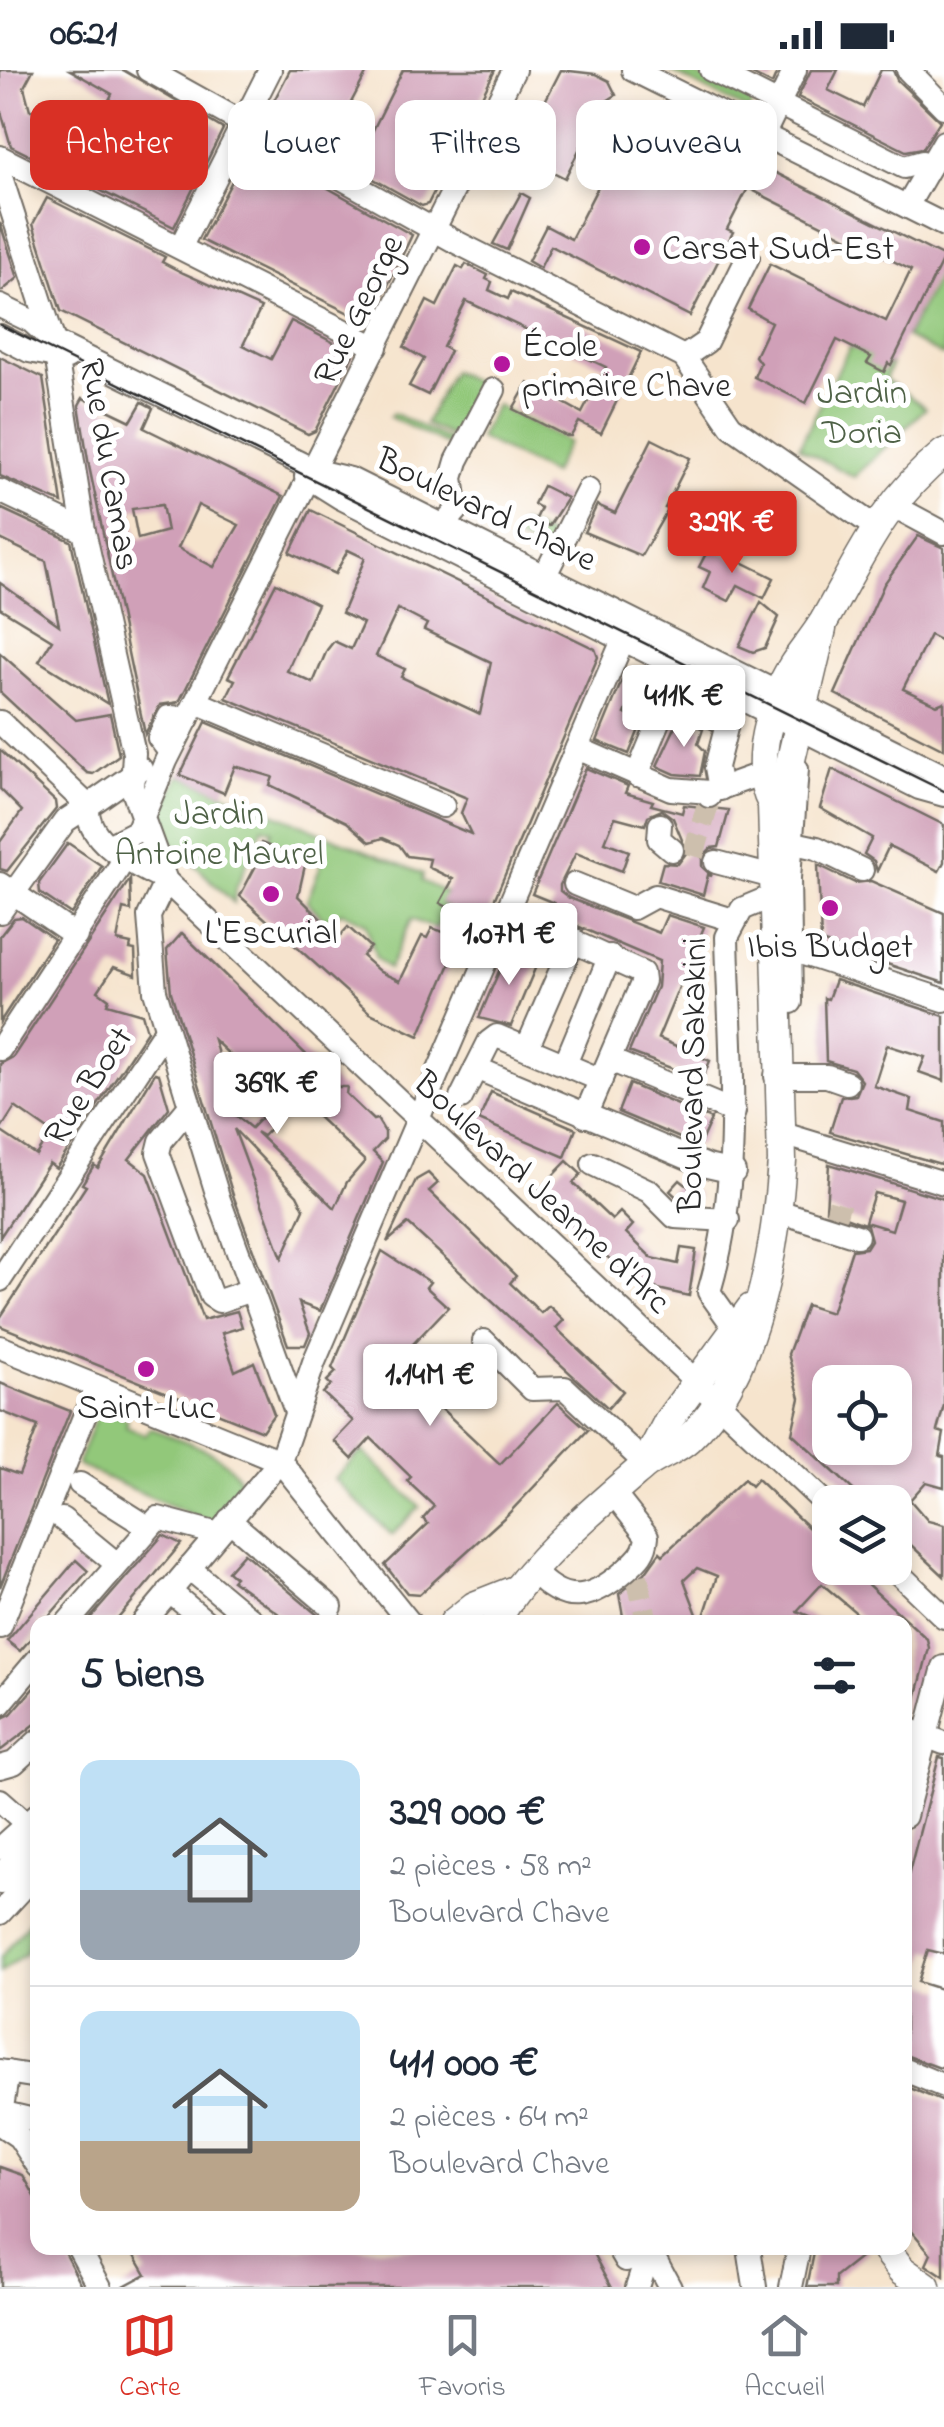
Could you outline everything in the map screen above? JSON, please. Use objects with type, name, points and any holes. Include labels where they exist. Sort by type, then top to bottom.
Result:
[{"type":"main road","points":[[772,804],[784,789],[791,668],[824,622],[884,516],[944,453]]},
{"type":"main road","points":[[501,1615],[523,1581],[646,1464],[668,1422],[708,1392],[748,1348],[758,1300],[790,1215],[779,1119],[784,1076],[782,946],[773,886],[781,841],[772,804],[763,787],[763,772],[790,714]]},
{"type":"main road","points":[[708,1392],[736,1330],[758,1300]]},
{"type":"main road","points":[[463,1615],[523,1581]]},
{"type":"main road","points":[[0,1880],[30,1832]]},
{"type":"main road","points":[[890,2255],[902,2270],[926,2287]]},
{"type":"street","points":[[148,70],[228,115]]},
{"type":"street","points":[[255,100],[270,70]]},
{"type":"street","name":"Rue George","points":[[142,818],[168,756],[314,475],[514,70]]},
{"type":"street","points":[[711,70],[904,166],[922,162],[933,175]]},
{"type":"street","points":[[777,107],[795,70]]},
{"type":"street","points":[[908,70],[944,107]]},
{"type":"street","points":[[646,73],[696,100]]},
{"type":"street","points":[[907,206],[933,175],[944,142]]},
{"type":"street","points":[[777,143],[944,225]]},
{"type":"street","points":[[181,246],[228,153]]},
{"type":"street","points":[[0,157],[376,347]]},
{"type":"street","name":"Rue du Camas","points":[[0,174],[55,347],[84,531],[134,753],[132,788],[142,818]]},
{"type":"street","points":[[363,190],[684,357],[731,426],[884,516],[944,532]]},
{"type":"street","points":[[684,357],[706,342],[748,257]]},
{"type":"street","name":"Boulevard Chave","points":[[0,306],[31,320],[55,347],[314,475],[340,498],[624,640],[790,714],[944,776]]},
{"type":"street","name":"Boulevard Chave","points":[[0,336],[29,350],[55,347]]},
{"type":"street","points":[[442,526],[457,510],[452,478],[457,461],[494,390]]},
{"type":"street","name":"Boulevard Chave","points":[[314,475],[350,479],[546,575],[790,714],[944,796]]},
{"type":"street","points":[[546,575],[588,490]]},
{"type":"street","points":[[0,491],[84,531]]},
{"type":"street","points":[[150,1615],[280,1461],[295,1409],[624,640]]},
{"type":"street","points":[[637,775],[665,707],[681,701],[720,720],[726,728],[712,795]]},
{"type":"street","points":[[192,710],[443,806]]},
{"type":"street","points":[[790,714],[800,746],[781,841],[782,946],[944,1000]]},
{"type":"street","points":[[0,722],[88,806],[91,829],[110,845],[137,831],[142,818]]},
{"type":"street","points":[[577,748],[637,775],[665,808]]},
{"type":"street","points":[[76,936],[5,896],[64,821],[134,772],[168,756]]},
{"type":"street","points":[[665,808],[712,795],[763,772]]},
{"type":"street","points":[[665,808],[659,840],[672,850]]},
{"type":"street","name":"Boulevard Jeanne d'Arc","points":[[142,818],[166,881]]},
{"type":"street","points":[[781,841],[818,848],[862,870]]},
{"type":"street","name":"Boulevard Jeanne d'Arc","points":[[110,845],[166,881],[812,1491]]},
{"type":"street","points":[[716,862],[773,886]]},
{"type":"street","points":[[0,1048],[118,869]]},
{"type":"street","points":[[166,881],[148,922],[155,990],[250,1290],[295,1409]]},
{"type":"street","points":[[575,884],[634,908],[655,896],[733,920]]},
{"type":"street","name":"Boulevard Sakakini","points":[[736,1330],[710,1292],[728,1220],[734,1172],[727,938],[733,920],[773,886]]},
{"type":"street","points":[[534,924],[636,967],[643,980],[585,1116]]},
{"type":"street","points":[[527,1048],[574,940]]},
{"type":"street","points":[[565,1064],[610,956]]},
{"type":"street","name":"Rue Boet","points":[[0,1280],[166,1029]]},
{"type":"street","points":[[461,1098],[497,1036],[565,1064],[605,1070],[734,1112]]},
{"type":"street","points":[[476,1068],[707,1166],[734,1172]]},
{"type":"street","points":[[784,1076],[827,1076],[846,1082]]},
{"type":"street","points":[[190,1106],[162,1141],[158,1153],[211,1296],[219,1301],[250,1290]]},
{"type":"street","points":[[779,1119],[944,1183]]},
{"type":"street","points":[[594,1164],[649,1191],[674,1217],[728,1220]]},
{"type":"street","points":[[790,1215],[826,1210]]},
{"type":"street","points":[[790,1215],[857,1236]]},
{"type":"street","points":[[484,1341],[532,1389],[566,1388],[646,1464]]},
{"type":"street","points":[[0,1348],[280,1461],[404,1615]]},
{"type":"street","points":[[0,1627],[96,1387]]},
{"type":"street","points":[[80,1484],[148,1527]]},
{"type":"street","points":[[523,1581],[548,1589],[599,1594],[636,1570],[646,1549],[647,1536],[614,1494]]},
{"type":"street","points":[[74,1615],[148,1527],[165,1517],[223,1527],[331,1607]]},
{"type":"street","points":[[62,1520],[117,1564]]},
{"type":"street","points":[[188,1568],[245,1615]]},
{"type":"street","points":[[380,1584],[387,1615]]},
{"type":"street","points":[[910,1585],[944,1616]]},
{"type":"street","points":[[169,1592],[197,1615]]},
{"type":"street","points":[[912,1788],[944,1667]]},
{"type":"street","points":[[0,1704],[30,1668]]},
{"type":"street","points":[[0,1767],[14,1763],[30,1748]]},
{"type":"street","points":[[0,1800],[30,1823]]},
{"type":"street","points":[[0,1848],[30,1829]]},
{"type":"street","points":[[0,1914],[30,1881]]},
{"type":"street","points":[[30,2076],[4,2071],[0,2117],[30,2154]]},
{"type":"street","points":[[912,2073],[944,2086]]},
{"type":"street","points":[[0,2117],[30,2120]]},
{"type":"street","points":[[87,2255],[100,2287]]},
{"type":"street","points":[[637,2287],[647,2255]]},
{"type":"street","points":[[653,2255],[670,2287]]},
{"type":"street","points":[[751,2255],[754,2280],[791,2279]]},
{"type":"green space","points":[[667,70],[686,70],[746,100],[727,100]]},
{"type":"green space","points":[[944,264],[944,356],[906,337]]},
{"type":"green space","name":"Jardin Doria","points":[[850,346],[891,365],[885,379],[926,408],[854,477],[799,447]]},
{"type":"green space","points":[[452,371],[484,386],[458,439],[425,424]]},
{"type":"green space","points":[[496,405],[568,442],[552,474],[479,438]]},
{"type":"green space","points":[[393,413],[457,444],[455,449],[390,417]]},
{"type":"green space","points":[[521,523],[553,538],[546,553],[513,537]]},
{"type":"green space","name":"Jardin Antoine Maurel","points":[[180,775],[423,874],[422,881],[446,893],[441,903],[447,907],[436,929],[411,919],[389,969],[376,958],[366,923],[343,912],[324,919],[307,901],[322,862],[268,841],[272,830],[263,827],[235,890],[234,903],[166,837],[161,813]]},
{"type":"green space","points":[[108,1412],[128,1419],[126,1427],[146,1435],[150,1428],[217,1456],[237,1475],[243,1487],[213,1524],[77,1465],[96,1416]]},
{"type":"green space","points":[[362,1451],[420,1507],[392,1535],[334,1479]]},
{"type":"green space","points":[[30,1920],[26,1953],[0,1973],[0,1958]]},
{"type":"building","points":[[0,70],[33,70],[24,87],[30,110],[30,155],[11,146],[0,108]]},
{"type":"building","points":[[70,70],[123,70],[174,100],[109,100],[112,94]]},
{"type":"building","points":[[290,70],[368,70],[352,100],[274,100]]},
{"type":"building","points":[[403,70],[495,70],[480,100],[395,100],[395,190],[435,190],[428,204],[422,206],[375,180],[375,126]]},
{"type":"building","points":[[561,70],[595,74],[609,81],[616,95],[608,100],[576,100],[576,156],[565,178],[556,173],[556,100],[546,100]]},
{"type":"building","points":[[744,70],[778,70],[772,84]]},
{"type":"building","points":[[811,70],[838,70],[828,90],[863,107],[881,70],[893,70],[897,80],[940,121],[923,148],[906,151],[798,97]]},
{"type":"building","points":[[208,120],[223,129],[208,159]]},
{"type":"building","points":[[777,174],[944,257],[884,372],[867,363],[871,357],[837,340],[806,403],[754,377],[760,363],[755,356],[771,322],[748,309],[770,264],[886,321],[911,270],[752,190],[777,190]]},
{"type":"building","points":[[228,189],[332,190],[412,235],[377,308],[364,312],[355,307],[351,314],[201,240]]},
{"type":"building","points":[[100,190],[192,190],[174,227]]},
{"type":"building","points":[[596,190],[747,190],[727,229],[733,232],[690,316],[551,246],[540,268],[528,261],[546,226],[571,239]]},
{"type":"building","points":[[521,193],[530,198],[507,250],[493,244]]},
{"type":"building","points":[[47,198],[165,257],[162,262],[183,273],[261,308],[243,345],[271,359],[291,321],[354,353],[315,431],[308,434],[61,311],[33,224]]},
{"type":"building","points":[[0,223],[18,278],[2,291],[0,291]]},
{"type":"building","points":[[466,264],[488,275],[486,279],[492,282],[489,290],[508,299],[511,292],[641,352],[601,433],[579,422],[571,436],[566,436],[513,409],[528,383],[582,413],[606,367],[466,301],[443,347],[450,351],[428,395],[409,386],[424,359],[404,347],[427,301],[437,306],[457,266],[463,269]]},
{"type":"building","points":[[0,357],[43,378],[62,503],[0,476]]},
{"type":"building","points":[[83,398],[131,421],[142,402],[153,408],[144,428],[283,496],[179,702],[160,705],[145,734],[89,466],[79,405]],"holes":[[[162,505],[167,531],[138,539],[132,509]],[[198,505],[239,525],[214,567],[178,548]]]},
{"type":"building","points":[[652,439],[690,458],[665,508],[668,509],[641,556],[584,532],[597,505],[615,513]]},
{"type":"building","points":[[543,486],[567,498],[549,526],[536,519],[541,508],[534,504]]},
{"type":"building","points":[[0,508],[71,541],[108,704],[39,661],[52,640],[0,608],[0,583],[59,625],[46,561],[0,539]]},
{"type":"building","points":[[311,510],[595,649],[598,657],[483,926],[440,903],[453,879],[428,867],[430,859],[407,856],[399,845],[383,838],[370,842],[347,822],[270,785],[273,777],[235,766],[224,793],[180,775],[206,722],[471,834],[461,813],[467,798],[226,698],[235,680],[228,677],[276,583],[317,604],[287,671],[313,683],[334,641],[351,649],[363,623],[342,613],[365,558],[348,550],[335,574],[290,553]],"holes":[[[398,609],[427,624],[424,630],[491,662],[480,714],[401,677],[405,669],[376,656]]]},
{"type":"building","points":[[918,536],[944,548],[944,642],[930,635],[903,689],[937,705],[944,702],[944,749],[835,694],[884,584]]},
{"type":"building","points":[[710,546],[774,578],[764,598],[738,585],[729,601],[703,588],[710,572],[699,567]]},
{"type":"building","points":[[761,602],[779,617],[765,648],[753,652],[739,646]]},
{"type":"building","points":[[0,653],[76,720],[110,714],[119,755],[93,774],[87,773],[0,692]]},
{"type":"building","points":[[644,671],[643,674],[670,689],[656,696],[637,686],[625,714],[642,722],[629,754],[597,741],[623,678]]},
{"type":"building","points":[[680,717],[703,729],[698,744],[705,751],[700,776],[675,774],[657,766]]},
{"type":"building","points":[[0,750],[55,801],[56,809],[7,871],[0,869],[0,842],[22,811],[0,789]]},
{"type":"building","points":[[586,768],[628,786],[625,793],[653,801],[651,805],[682,813],[684,805],[729,810],[719,847],[711,848],[702,857],[702,867],[712,876],[708,875],[703,895],[658,881],[663,863],[678,864],[687,852],[673,818],[662,810],[648,816],[645,825],[615,817],[605,842],[629,851],[622,871],[576,853],[560,885],[560,891],[569,898],[659,933],[667,915],[704,927],[658,1038],[710,1061],[702,1080],[629,1052],[657,987],[659,961],[549,914],[554,903],[532,894]]},
{"type":"building","points":[[832,769],[944,825],[944,862],[939,871],[889,846],[877,871],[874,861],[864,854],[872,838],[820,808]]},
{"type":"building","points":[[68,843],[102,866],[71,914],[40,893],[39,883]]},
{"type":"building","points":[[261,843],[306,861],[298,896],[339,937],[348,927],[370,947],[362,956],[380,972],[400,981],[422,936],[427,938],[432,928],[461,938],[419,1036],[370,1013],[240,896],[260,858],[256,854]]},
{"type":"building","points":[[818,865],[855,883],[871,881],[944,913],[944,983],[821,942]]},
{"type":"building","points":[[130,879],[131,911],[123,909],[117,941],[131,944],[130,949],[135,950],[136,975],[114,967],[98,991],[109,999],[107,1004],[142,1014],[147,1031],[56,1168],[49,1163],[0,1237],[0,1064],[13,1057]],"holes":[[[15,1107],[51,1132],[36,1155],[0,1131]]]},
{"type":"building","points":[[22,917],[54,939],[0,1022],[0,936],[14,918]]},
{"type":"building","points":[[182,933],[339,1087],[347,1087],[346,1094],[373,1120],[377,1119],[385,1132],[385,1139],[373,1152],[383,1162],[320,1311],[299,1303],[310,1333],[305,1345],[288,1345],[233,1195],[171,992],[167,950]],"holes":[[[214,1040],[278,1100],[251,1128],[235,1115]],[[299,1099],[365,1161],[347,1182],[335,1208],[256,1132],[263,1136]],[[234,1129],[297,1195],[304,1209],[282,1258]]]},
{"type":"building","points":[[517,949],[539,959],[511,1026],[479,1018],[506,955],[513,957]]},
{"type":"building","points":[[835,980],[944,1016],[944,1081],[919,1072],[925,1057],[887,1045],[874,1086],[912,1099],[910,1111],[944,1122],[944,1165],[830,1132],[841,1097],[856,1095],[862,1081],[853,1069],[826,1061],[824,998],[828,999]]},
{"type":"building","points":[[155,1073],[159,1074],[169,1108],[129,1159],[148,1174],[203,1320],[237,1311],[242,1327],[222,1333],[235,1371],[254,1362],[274,1414],[262,1431],[0,1326],[0,1318],[86,1186],[82,1184],[94,1165],[98,1168]]},
{"type":"building","points":[[629,1084],[711,1119],[699,1146],[618,1112]]},
{"type":"building","points":[[491,1092],[576,1129],[565,1157],[479,1120]]},
{"type":"building","points":[[567,1161],[581,1174],[573,1183],[612,1220],[620,1212],[633,1225],[626,1233],[652,1258],[678,1264],[681,1248],[696,1250],[689,1296],[636,1284],[538,1191]]},
{"type":"building","points":[[829,1164],[944,1199],[944,1405],[937,1431],[944,1433],[940,1456],[944,1457],[944,1487],[926,1482],[912,1498],[912,1485],[848,1485],[826,1465],[912,1465],[912,1365],[812,1365],[812,1452],[792,1433],[800,1398],[788,1354],[806,1305],[831,1313],[852,1250],[866,1248],[871,1240],[867,1225],[826,1210]],"holes":[[[874,1193],[901,1200],[892,1230],[865,1222]]]},
{"type":"building","points":[[428,1173],[438,1183],[429,1191],[516,1276],[510,1283],[541,1313],[549,1306],[564,1320],[556,1328],[623,1391],[608,1408],[408,1224],[387,1242],[416,1180]]},
{"type":"building","points":[[680,1180],[699,1195],[692,1203],[682,1202],[670,1191]]},
{"type":"building","points":[[382,1251],[430,1282],[426,1287],[448,1307],[394,1364],[500,1464],[558,1403],[588,1430],[508,1514],[420,1594],[407,1593],[385,1565],[428,1524],[423,1519],[434,1506],[371,1438],[352,1459],[334,1441],[353,1421],[323,1393],[331,1385],[327,1381],[336,1372],[332,1368]]},
{"type":"building","points":[[0,1383],[70,1411],[0,1587],[0,1468],[19,1475],[38,1426],[0,1411]]},
{"type":"building","points":[[744,1479],[751,1486],[757,1479],[812,1531],[812,1585],[821,1585],[797,1611],[806,1615],[704,1615],[717,1576],[697,1568],[684,1580],[697,1615],[623,1615],[619,1594],[645,1573],[660,1552],[663,1555]]},
{"type":"building","points":[[912,1502],[928,1521],[944,1525],[944,1576],[912,1546]]},
{"type":"building","points":[[163,1535],[181,1544],[121,1615],[93,1615]]},
{"type":"building","points":[[244,1553],[317,1615],[280,1615],[232,1580],[235,1577],[228,1571]]},
{"type":"building","points":[[76,1560],[88,1571],[50,1615],[30,1615],[30,1639],[20,1651],[7,1641]]},
{"type":"building","points":[[823,1585],[868,1585],[901,1615],[859,1615]]},
{"type":"building","points":[[912,1625],[927,1639],[929,1648],[912,1714]]},
{"type":"building","points":[[30,1692],[30,1728],[0,1751],[0,1719],[11,1714]]},
{"type":"building","points":[[939,1757],[944,1758],[944,1954],[928,1950],[918,1982],[944,1990],[944,2065],[940,2068],[912,2058],[912,1861]]},
{"type":"building","points":[[912,2089],[944,2102],[944,2277],[926,2265],[931,2254],[912,2231]]},
{"type":"building","points":[[0,2167],[23,2175],[30,2188],[30,2255],[66,2255],[83,2287],[0,2287]]},
{"type":"building","points":[[135,2255],[595,2255],[612,2287],[122,2287],[146,2274]]},
{"type":"building","points":[[814,2255],[864,2255],[836,2277],[836,2287],[807,2287]]},
{"type":"tunnel","points":[[693,856],[708,804]]},
{"type":"tunnel","points":[[826,1210],[857,1219]]},
{"type":"tunnel","points":[[637,1576],[645,1615]]},
{"type":"tram line","points":[[0,325],[944,791]]},
{"type":"place","name":"Carsat Sud-Est","points":[[642,247]]},
{"type":"place","name":"École primaire Chave","points":[[502,364]]},
{"type":"place","name":"L'Escurial","points":[[271,894]]},
{"type":"place","name":"Ibis Budget","points":[[830,908]]},
{"type":"place","name":"Saint-Luc","points":[[146,1369]]}]
